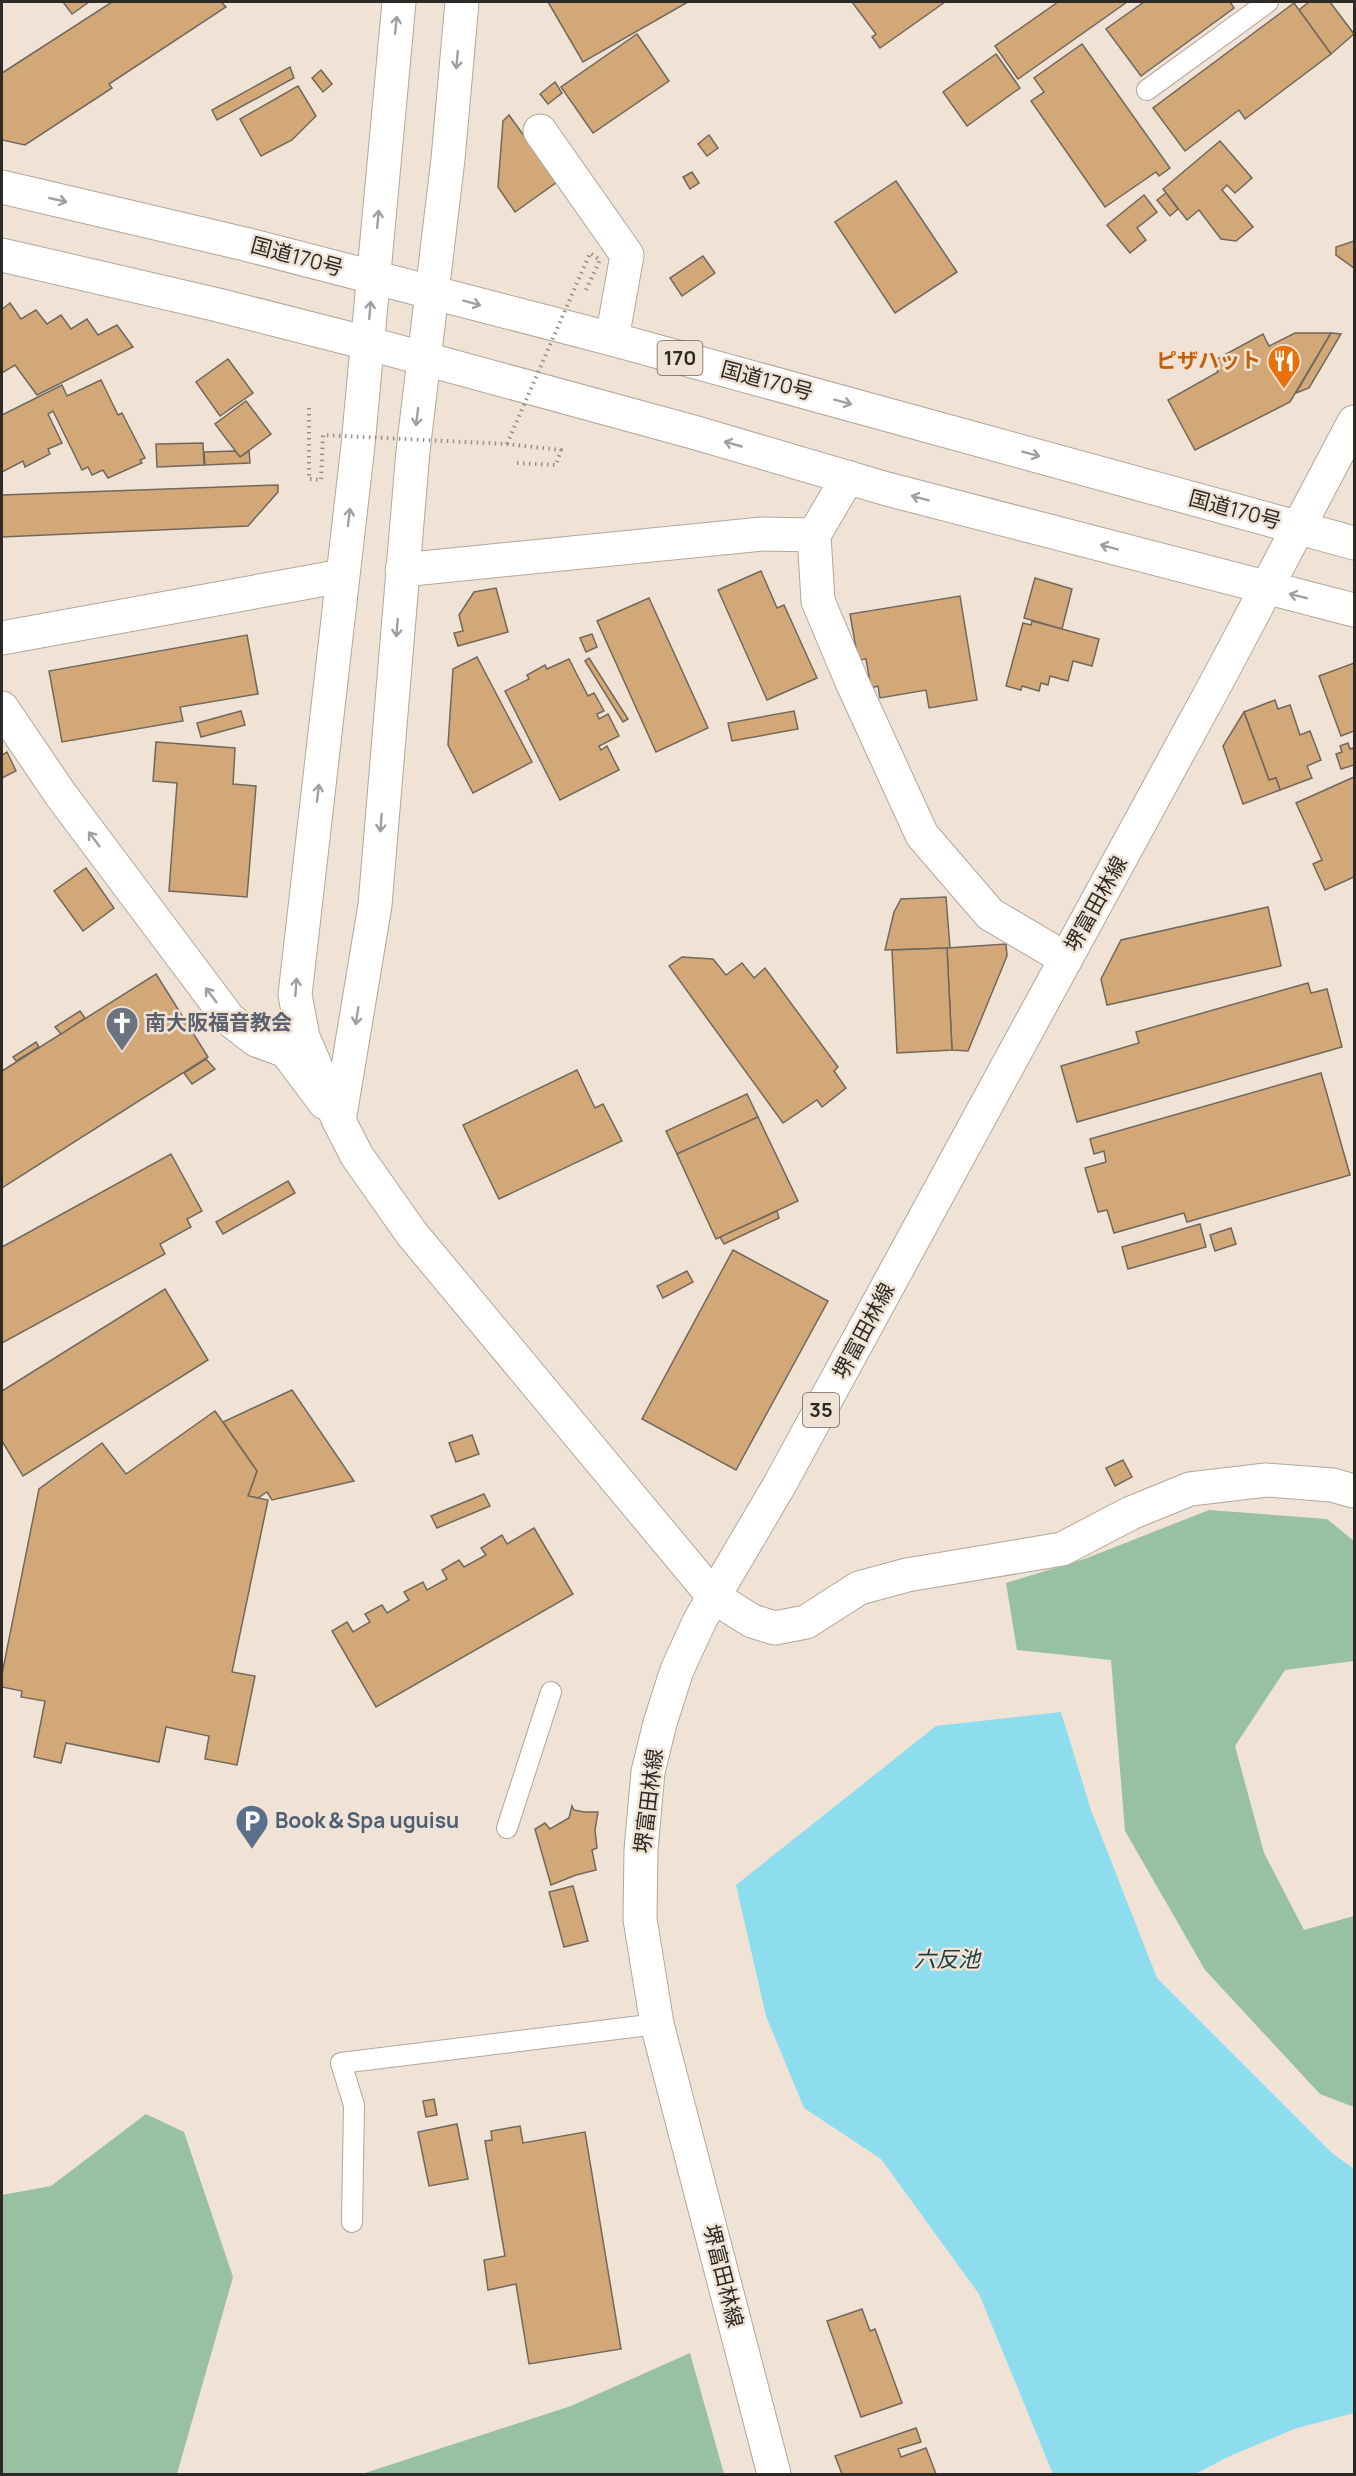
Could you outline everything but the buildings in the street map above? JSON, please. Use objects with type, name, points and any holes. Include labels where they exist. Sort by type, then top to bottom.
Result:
[{"type":"main road","points":[[399,2],[367,343],[294,994],[303,1037],[339,1121],[357,1156],[412,1234],[714,1597],[752,1622],[775,1629],[806,1622],[859,1588],[907,1575],[1062,1549],[1131,1513],[1190,1489],[1266,1480],[1332,1485],[1354,1491]]},
{"type":"main road","points":[[339,1121],[375,905],[402,570],[462,2]]},
{"type":"main road","points":[[540,131],[627,255],[612,339]]},
{"type":"main road","name":"国道170号","points":[[2,187],[245,244],[612,339],[1354,543]]},
{"type":"main road","points":[[2,255],[218,305],[367,343],[848,477],[1354,610]]},
{"type":"main road","name":"堺富田林線","points":[[774,2475],[657,2024],[640,1919],[641,1850],[648,1772],[677,1670],[700,1620],[780,1484],[1299,528],[1354,422]]},
{"type":"main road","points":[[848,477],[814,535],[818,601],[852,682],[922,835],[990,914],[1066,959]]},
{"type":"main road","points":[[402,570],[762,534],[814,535]]},
{"type":"main road","points":[[2,638],[342,576]]},
{"type":"main road","points":[[2,708],[61,795],[229,1019],[256,1040],[286,1051],[339,1121]]},
{"type":"lane","points":[[1147,90],[1268,2]]},
{"type":"lane","points":[[507,1828],[551,1692]]},
{"type":"lane","points":[[352,2222],[354,2105],[341,2063],[657,2024]]},
{"type":"path","points":[[507,444],[590,253],[600,260],[585,292]]},
{"type":"path","points":[[309,408],[309,479],[321,480],[323,435],[507,444],[561,450],[556,465],[516,463]]},
{"type":"green space","points":[[1209,1510],[1327,1519],[1354,1541],[1354,1661],[1285,1670],[1235,1746],[1264,1853],[1304,1930],[1354,1916],[1354,2107],[1320,2094],[1205,1970],[1125,1831],[1111,1660],[1017,1650],[1006,1583],[1087,1558]]},
{"type":"green space","points":[[146,2114],[184,2132],[233,2277],[177,2474],[2,2474],[2,2195],[51,2186]]},
{"type":"green space","points":[[690,2353],[724,2474],[362,2474],[571,2406]]},
{"type":"water","name":"六反池","points":[[1061,1712],[1091,1810],[1157,1978],[1332,2153],[1354,2169],[1354,2413],[1294,2429],[1230,2456],[1195,2474],[1053,2474],[979,2294],[881,2159],[804,2108],[766,2016],[736,1885],[936,1726]]},
{"type":"place","name":"ピザハット","points":[[1284,390]]},
{"type":"place","name":"南大阪福音教会","points":[[122,1052]]},
{"type":"place","name":"Book＆Spa uguisu","points":[[252,1850]]}]
